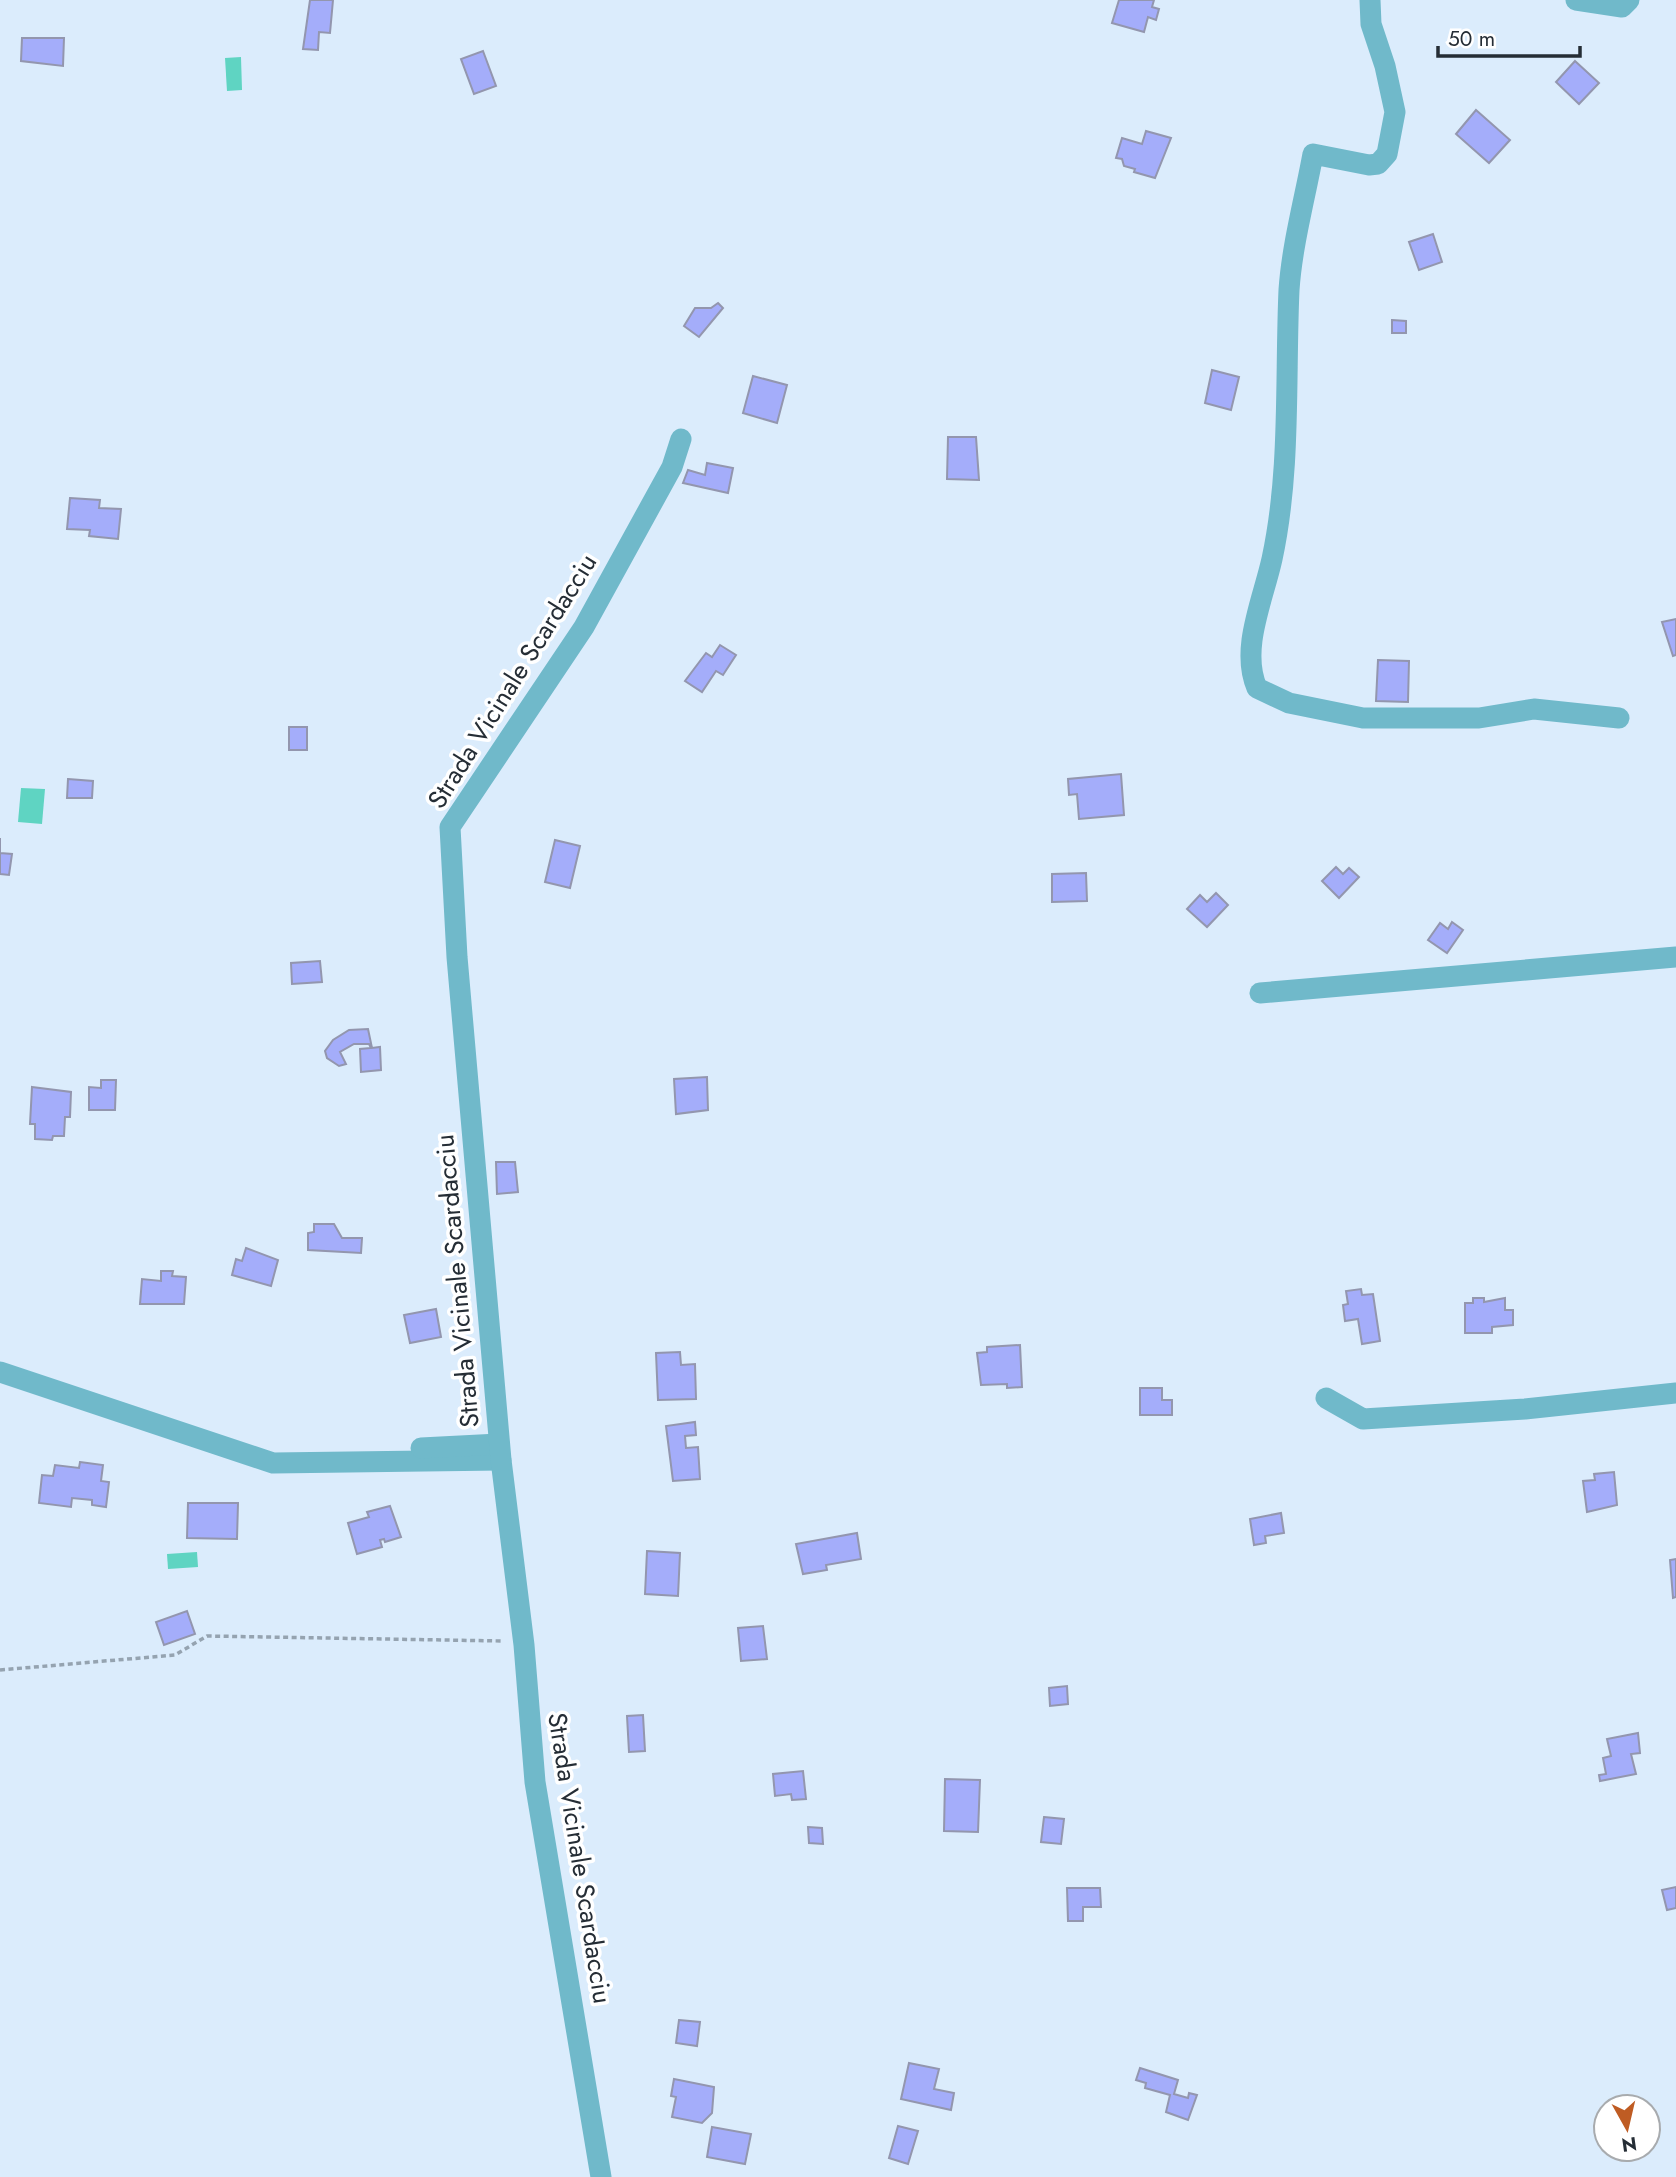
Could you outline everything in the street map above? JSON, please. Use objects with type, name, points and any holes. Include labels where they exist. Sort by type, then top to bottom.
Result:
[{"type":"street","points":[[1370,0],[1371,24],[1395,111],[1387,154],[1378,164],[1369,165],[1313,154],[1290,286],[1286,444],[1274,544],[1252,643],[1250,671],[1257,688],[1289,703],[1363,718],[1479,718],[1534,709],[1619,718]]},
{"type":"street","points":[[1576,0],[1622,7],[1629,0]]},
{"type":"street","name":"Strada Vicinale Scardacciu","points":[[601,2177],[535,1782],[523,1645],[500,1452],[457,957],[450,827],[584,627],[672,467],[681,439]]},
{"type":"street","points":[[1260,993],[1676,957]]},
{"type":"street","points":[[0,1362],[246,1444],[297,1452],[500,1452]]},
{"type":"street","points":[[0,1372],[273,1463],[500,1452]]},
{"type":"street","points":[[1326,1398],[1363,1419],[1525,1409],[1676,1393]]},
{"type":"path","points":[[0,1670],[175,1655],[207,1636],[495,1640],[523,1645]]},
{"type":"shaded area","points":[[241,57],[242,90],[227,91],[225,58]]},
{"type":"shaded area","points":[[21,788],[45,789],[42,824],[18,822]]},
{"type":"shaded area","points":[[197,1552],[198,1567],[168,1569],[167,1554]]},
{"type":"building","points":[[310,0],[333,0],[330,33],[319,32],[318,50],[303,49]]},
{"type":"building","points":[[1119,0],[1154,0],[1152,7],[1159,9],[1156,20],[1148,17],[1144,32],[1112,23]]},
{"type":"building","points":[[22,38],[64,38],[63,66],[21,61]]},
{"type":"building","points":[[483,51],[496,86],[474,94],[461,59]]},
{"type":"building","points":[[1575,61],[1599,83],[1579,104],[1556,82]]},
{"type":"building","points":[[1476,110],[1510,140],[1489,163],[1456,134]]},
{"type":"building","points":[[1146,131],[1171,138],[1155,178],[1134,172],[1135,169],[1124,166],[1122,159],[1116,158],[1122,138],[1142,144]]},
{"type":"building","points":[[1433,234],[1442,262],[1419,270],[1409,242]]},
{"type":"building","points":[[718,303],[723,308],[699,337],[684,326],[695,308],[711,308]]},
{"type":"building","points":[[1392,320],[1406,321],[1406,333],[1392,333]]},
{"type":"building","points":[[1212,370],[1239,377],[1231,410],[1205,403]]},
{"type":"building","points":[[753,376],[787,385],[777,423],[743,413]]},
{"type":"building","points":[[948,437],[976,437],[979,480],[947,479]]},
{"type":"building","points":[[707,463],[733,468],[728,493],[683,483],[688,470],[705,475]]},
{"type":"building","points":[[70,498],[100,500],[99,508],[121,509],[118,539],[89,536],[90,530],[67,529]]},
{"type":"building","points":[[1676,619],[1676,655],[1673,656],[1662,622]]},
{"type":"building","points":[[720,645],[736,655],[723,675],[716,671],[702,692],[685,681],[706,653],[712,657]]},
{"type":"building","points":[[1378,660],[1409,661],[1408,702],[1376,701]]},
{"type":"building","points":[[289,727],[307,727],[307,750],[289,750]]},
{"type":"building","points":[[1121,774],[1124,815],[1079,819],[1077,794],[1069,795],[1068,779]]},
{"type":"building","points":[[68,779],[93,781],[92,798],[67,798]]},
{"type":"building","points":[[555,840],[580,846],[570,888],[545,882]]},
{"type":"building","points":[[0,853],[12,854],[9,875],[0,874]]},
{"type":"building","points":[[1336,867],[1343,874],[1349,868],[1359,877],[1339,898],[1322,881]]},
{"type":"building","points":[[1086,873],[1087,901],[1052,902],[1052,874]]},
{"type":"building","points":[[1216,893],[1228,905],[1207,927],[1187,909],[1200,895],[1207,902]]},
{"type":"building","points":[[1452,922],[1463,930],[1447,953],[1428,940],[1440,923],[1448,929]]},
{"type":"building","points":[[320,961],[322,982],[292,984],[291,963]]},
{"type":"building","points":[[368,1029],[372,1048],[380,1047],[381,1070],[361,1072],[360,1049],[371,1048],[369,1044],[354,1044],[340,1052],[346,1064],[339,1066],[327,1058],[325,1051],[333,1040],[349,1030]]},
{"type":"building","points":[[707,1077],[708,1110],[676,1114],[674,1079]]},
{"type":"building","points":[[101,1080],[116,1080],[115,1110],[89,1110],[89,1087],[101,1088]]},
{"type":"building","points":[[32,1087],[71,1092],[70,1117],[65,1117],[64,1136],[53,1136],[52,1140],[35,1139],[35,1124],[30,1124]]},
{"type":"building","points":[[496,1162],[515,1162],[518,1192],[497,1194]]},
{"type":"building","points":[[314,1224],[334,1224],[342,1238],[362,1238],[361,1253],[308,1250],[308,1233],[314,1232]]},
{"type":"building","points":[[246,1248],[278,1260],[271,1286],[232,1275],[236,1259],[242,1261]]},
{"type":"building","points":[[161,1271],[173,1271],[172,1276],[186,1277],[184,1304],[140,1304],[142,1279],[161,1281]]},
{"type":"building","points":[[1361,1289],[1362,1295],[1373,1294],[1380,1341],[1362,1344],[1358,1319],[1345,1321],[1343,1305],[1348,1304],[1346,1291]]},
{"type":"building","points":[[1473,1298],[1484,1298],[1484,1302],[1505,1298],[1505,1310],[1513,1310],[1513,1325],[1492,1327],[1492,1333],[1465,1333],[1465,1303],[1473,1303]]},
{"type":"building","points":[[436,1309],[441,1337],[410,1343],[404,1315]]},
{"type":"building","points":[[1020,1345],[1022,1387],[1007,1388],[1007,1384],[981,1385],[977,1353],[987,1352],[987,1347]]},
{"type":"building","points":[[680,1352],[681,1365],[695,1364],[696,1399],[658,1400],[656,1353]]},
{"type":"building","points":[[1140,1388],[1162,1388],[1162,1400],[1172,1400],[1172,1415],[1140,1415]]},
{"type":"building","points":[[695,1422],[696,1435],[685,1436],[686,1448],[698,1447],[700,1479],[673,1481],[666,1426]]},
{"type":"building","points":[[80,1462],[103,1465],[101,1481],[109,1482],[106,1507],[92,1505],[92,1500],[72,1498],[71,1507],[39,1503],[42,1475],[53,1476],[55,1465],[79,1468]]},
{"type":"building","points":[[1614,1472],[1617,1505],[1587,1512],[1583,1481],[1595,1480],[1594,1474]]},
{"type":"building","points":[[188,1503],[238,1503],[237,1539],[187,1538]]},
{"type":"building","points":[[390,1506],[401,1537],[385,1542],[384,1539],[380,1540],[382,1547],[357,1554],[348,1523],[369,1517],[367,1512]]},
{"type":"building","points":[[1281,1513],[1284,1533],[1265,1536],[1266,1543],[1254,1545],[1250,1519]]},
{"type":"building","points":[[857,1533],[861,1559],[826,1565],[827,1570],[803,1574],[796,1544]]},
{"type":"building","points":[[647,1551],[680,1553],[678,1596],[645,1594]]},
{"type":"building","points":[[1676,1559],[1676,1597],[1673,1598],[1670,1560]]},
{"type":"building","points":[[187,1611],[195,1634],[164,1645],[156,1622]]},
{"type":"building","points":[[763,1626],[767,1659],[741,1661],[738,1628]]},
{"type":"building","points":[[1067,1686],[1068,1704],[1050,1706],[1049,1688]]},
{"type":"building","points":[[643,1715],[645,1751],[629,1752],[627,1716]]},
{"type":"building","points":[[1638,1733],[1640,1753],[1631,1754],[1636,1774],[1600,1781],[1599,1775],[1606,1774],[1603,1758],[1611,1756],[1607,1739]]},
{"type":"building","points":[[803,1771],[806,1799],[792,1800],[791,1794],[775,1796],[773,1774]]},
{"type":"building","points":[[945,1779],[980,1780],[978,1832],[944,1831]]},
{"type":"building","points":[[1044,1817],[1064,1819],[1061,1844],[1041,1842]]},
{"type":"building","points":[[808,1827],[822,1828],[823,1844],[809,1843]]},
{"type":"building","points":[[1676,1887],[1676,1908],[1667,1910],[1662,1890]]},
{"type":"building","points":[[1067,1888],[1100,1888],[1101,1907],[1083,1907],[1083,1921],[1068,1921]]},
{"type":"building","points":[[679,2020],[700,2022],[697,2046],[676,2043]]},
{"type":"building","points":[[909,2063],[939,2069],[934,2089],[954,2093],[951,2110],[901,2099]]},
{"type":"building","points":[[1140,2068],[1178,2080],[1174,2094],[1188,2098],[1189,2093],[1197,2095],[1188,2120],[1166,2112],[1170,2095],[1145,2088],[1146,2083],[1136,2080]]},
{"type":"building","points":[[674,2079],[714,2087],[712,2113],[702,2123],[672,2117],[676,2097],[671,2096]]},
{"type":"building","points":[[898,2126],[918,2131],[908,2164],[889,2158]]},
{"type":"building","points":[[712,2127],[751,2134],[745,2164],[707,2157]]}]
